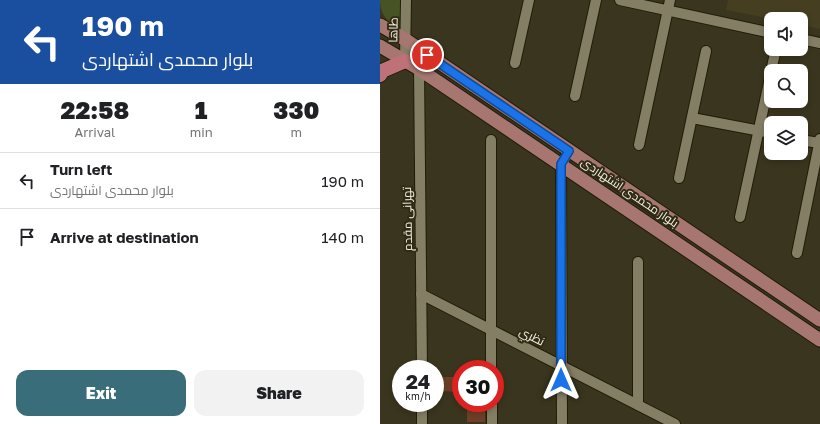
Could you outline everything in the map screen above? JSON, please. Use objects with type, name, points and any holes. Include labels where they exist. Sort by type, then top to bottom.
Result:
[{"type":"highway","points":[[380,74],[382,71],[405,61]]},
{"type":"main road","name":"بلوار محمدی اشتهاردی","points":[[380,25],[406,40],[820,320]]},
{"type":"main road","name":"بلوار محمدی اشتهاردی","points":[[380,46],[419,69],[820,340]]},
{"type":"street","name":"طاها","points":[[405,61],[406,0]]},
{"type":"street","points":[[515,63],[529,0]]},
{"type":"street","points":[[575,96],[596,0]]},
{"type":"street","points":[[620,0],[764,31]]},
{"type":"street","points":[[639,145],[670,0]]},
{"type":"street","points":[[808,40],[820,43]]},
{"type":"street","points":[[679,178],[706,50]]},
{"type":"street","name":"تهرانی مقدم","points":[[419,69],[422,360]]},
{"type":"street","points":[[740,217],[764,106]]},
{"type":"street","points":[[692,118],[764,132]]},
{"type":"street","points":[[491,140],[491,360]]},
{"type":"street","points":[[797,253],[820,141],[808,140]]},
{"type":"street","points":[[562,424],[561,164],[569,151]]},
{"type":"street","points":[[638,262],[638,405]]},
{"type":"street","name":"نظري","points":[[421,294],[638,405],[663,421],[675,424]]},
{"type":"street","points":[[422,412],[422,424]]},
{"type":"street","points":[[492,412],[492,424]]},
{"type":"shaded area","points":[[728,0],[820,0],[820,29],[808,26],[808,12],[764,12],[764,18],[726,10]]},
{"type":"green space","points":[[380,0],[409,0],[410,35],[393,25],[385,17],[382,12]]},
{"type":"building","points":[[444,377],[452,377],[452,392],[444,391]]},
{"type":"building","points":[[467,412],[485,412],[485,422],[467,422]]},
{"type":"route","points":[[427,55],[569,151],[561,164],[561,380]]}]
